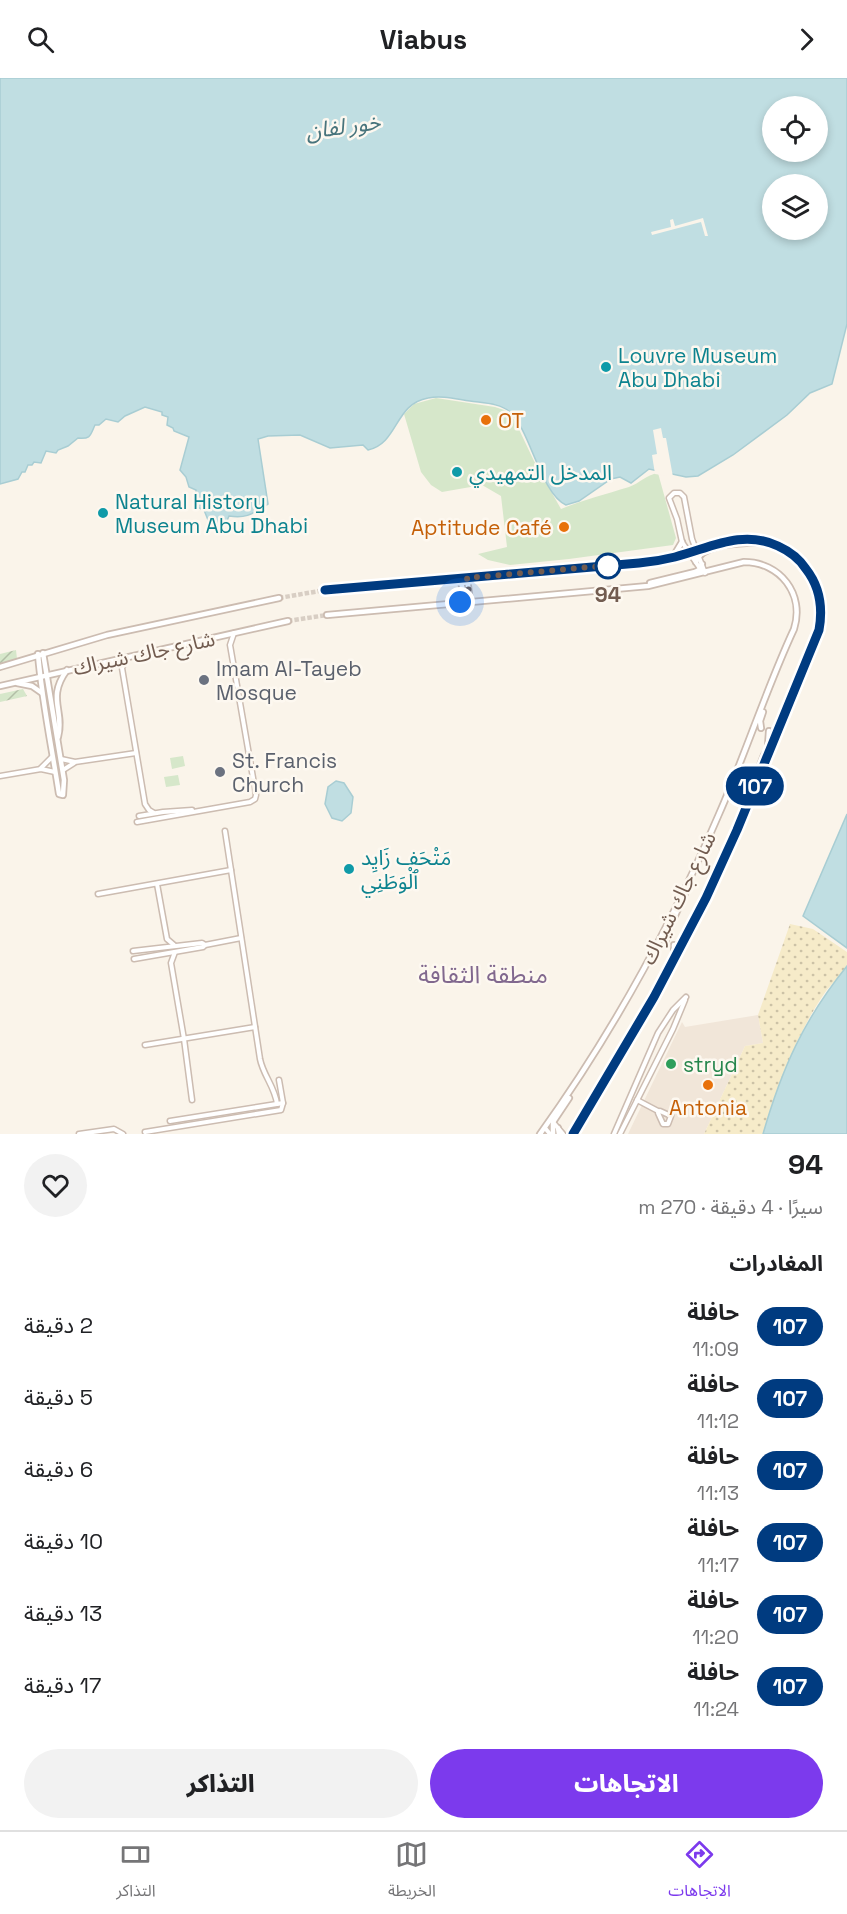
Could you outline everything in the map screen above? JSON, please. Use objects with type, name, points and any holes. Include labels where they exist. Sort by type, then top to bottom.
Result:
[{"type":"street","points":[[675,493],[680,493],[684,497],[691,536],[700,564],[682,542],[669,498],[675,493]]},
{"type":"street","points":[[677,519],[688,518]]},
{"type":"street","name":"شارع جاك شيراك","points":[[327,615],[666,583],[700,564],[733,540],[764,541],[786,550],[805,566],[815,585],[821,611],[817,636],[720,868],[647,1010],[573,1134]]},
{"type":"street","points":[[673,558],[682,542]]},
{"type":"street","name":"شارع جاك شيراك","points":[[325,590],[639,563],[690,553],[700,564]]},
{"type":"street","name":"شارع جاك شيراك","points":[[540,1134],[552,1121],[623,1005],[687,885],[723,805],[797,618],[795,597],[788,583],[776,571],[756,562],[700,564]]},
{"type":"street","points":[[467,578],[468,601]]},
{"type":"street","points":[[460,579],[468,601]]},
{"type":"street","name":"شارع جاك شيراك","points":[[0,667],[40,653],[107,635],[279,598]]},
{"type":"street","name":"شارع جاك شيراك","points":[[0,686],[288,621]]},
{"type":"street","points":[[137,822],[252,802],[256,797],[230,645],[234,633]]},
{"type":"street","points":[[220,636],[230,645]]},
{"type":"street","points":[[40,653],[63,770],[64,793],[62,795],[59,793],[42,694],[40,653]]},
{"type":"street","points":[[127,657],[122,668],[136,753],[145,804],[154,813]]},
{"type":"street","points":[[114,660],[122,668]]},
{"type":"street","points":[[57,739],[60,728],[56,692],[68,670]]},
{"type":"street","points":[[761,728],[761,719],[775,681],[776,670]]},
{"type":"street","points":[[14,682],[32,686],[42,694]]},
{"type":"street","points":[[754,725],[776,734]]},
{"type":"street","points":[[754,790],[757,774],[769,742],[770,731]]},
{"type":"street","points":[[61,759],[75,762],[136,753]]},
{"type":"street","points":[[41,769],[52,757]]},
{"type":"street","points":[[63,770],[75,762]]},
{"type":"street","points":[[0,776],[41,769],[55,772]]},
{"type":"street","points":[[145,804],[140,816],[198,811]]},
{"type":"street","points":[[225,831],[261,1066],[274,1091],[277,1104]]},
{"type":"street","points":[[98,894],[231,870]]},
{"type":"street","points":[[157,884],[167,939],[164,946]]},
{"type":"street","points":[[666,941],[668,931],[685,897],[687,885]]},
{"type":"street","points":[[660,937],[680,949]]},
{"type":"street","points":[[134,959],[241,938]]},
{"type":"street","points":[[167,939],[174,945]]},
{"type":"street","points":[[133,951],[174,945],[202,943],[205,945]]},
{"type":"street","points":[[647,1010],[674,955],[674,945]]},
{"type":"street","points":[[175,952],[171,963],[192,1100]]},
{"type":"street","points":[[163,954],[171,963]]},
{"type":"street","points":[[614,1134],[658,1034],[673,1010],[686,997],[621,1134]]},
{"type":"street","points":[[145,1045],[255,1027]]},
{"type":"street","points":[[658,1034],[665,1033],[668,1038]]},
{"type":"street","points":[[144,1132],[281,1110],[283,1103],[279,1080]]},
{"type":"street","points":[[637,1100],[658,1111]]},
{"type":"street","points":[[170,1121],[283,1103]]},
{"type":"street","points":[[552,1121],[560,1132]]},
{"type":"street","points":[[552,1121],[552,1134]]},
{"type":"street","points":[[545,1128],[552,1134]]},
{"type":"street","points":[[79,1134],[114,1129],[123,1134]]},
{"type":"shaded area","points":[[758,1015],[763,1043],[745,1046],[704,1134],[628,1134],[682,1022],[685,1027]]},
{"type":"green space","points":[[436,398],[507,411],[515,421],[561,509],[629,487],[658,473],[676,538],[673,545],[510,565],[488,560],[478,554],[507,547],[501,496],[482,485],[442,492],[431,485],[421,472],[404,414],[414,404]]},
{"type":"green space","points":[[16,650],[17,659],[0,664],[0,654]]},
{"type":"green space","points":[[23,689],[27,696],[0,702],[0,694]]},
{"type":"green space","points":[[183,756],[185,766],[172,769],[170,758]]},
{"type":"green space","points":[[178,775],[180,785],[166,787],[164,777]]},
{"type":"sand","points":[[790,924],[813,929],[847,952],[847,966],[815,1007],[797,1042],[763,1134],[704,1134],[745,1046],[763,1043],[758,1015]]},
{"type":"water","name":"خور لفان","points":[[0,78],[847,78],[847,324],[832,384],[810,393],[787,415],[733,455],[698,476],[686,477],[649,469],[631,483],[620,477],[611,479],[579,501],[566,505],[557,499],[550,488],[524,433],[510,412],[491,404],[438,397],[417,402],[409,408],[386,440],[368,450],[363,445],[330,448],[300,435],[268,436],[258,439],[268,504],[249,515],[229,516],[226,523],[219,523],[216,527],[210,525],[204,510],[197,507],[196,490],[189,487],[186,477],[180,470],[189,437],[174,431],[167,425],[168,417],[162,415],[162,412],[145,407],[125,416],[118,422],[106,419],[99,425],[95,425],[88,437],[78,438],[56,453],[46,451],[41,463],[34,462],[28,465],[18,479],[0,484]]},
{"type":"water","points":[[336,781],[344,783],[353,797],[351,813],[342,821],[332,818],[325,804],[328,787]]},
{"type":"water","points":[[847,814],[847,948],[803,916]]},
{"type":"water","points":[[847,966],[847,1134],[763,1134],[778,1087],[796,1045],[818,1005]]},
{"type":"pier","points":[[703,218],[708,236],[705,236],[701,222],[652,235],[651,232],[671,227],[670,220],[673,219],[675,226]]},
{"type":"pier","points":[[661,428],[663,438],[666,438],[673,477],[655,474],[652,455],[657,454],[653,430]]},
{"type":"tunnel","points":[[279,598],[325,590]]},
{"type":"tunnel","points":[[288,621],[327,615]]},
{"type":"bus line","name":"107","points":[[325,590],[639,563],[673,558],[727,541],[745,538],[769,542],[786,550],[805,566],[813,578],[820,604],[819,630],[794,686],[737,830],[706,898],[665,978],[573,1134]]},
{"type":"place","name":"Louvre Museum Abu Dhabi","points":[[606,367]]},
{"type":"place","name":"OT","points":[[486,420]]},
{"type":"place","name":"المدخل التمهيدي","points":[[457,472]]},
{"type":"place","name":"Natural History Museum Abu Dhabi","points":[[103,513]]},
{"type":"place","name":"Aptitude Café","points":[[564,527]]},
{"type":"place","name":"94","points":[[608,566]]},
{"type":"place","name":"Imam Al-Tayeb Mosque","points":[[204,680]]},
{"type":"place","name":"St. Francis Church","points":[[220,772]]},
{"type":"place","name":"مَتْحَف زَايِد ٱلْوَطَنِي","points":[[349,869]]},
{"type":"place","name":"stryd","points":[[671,1064]]},
{"type":"place","name":"Antonia","points":[[708,1085]]},
{"type":"district","name":"منطقة الثقافة","points":[[483,974]]},
{"type":"route","points":[[460,602],[470,601],[467,578],[614,565],[608,566]]}]
